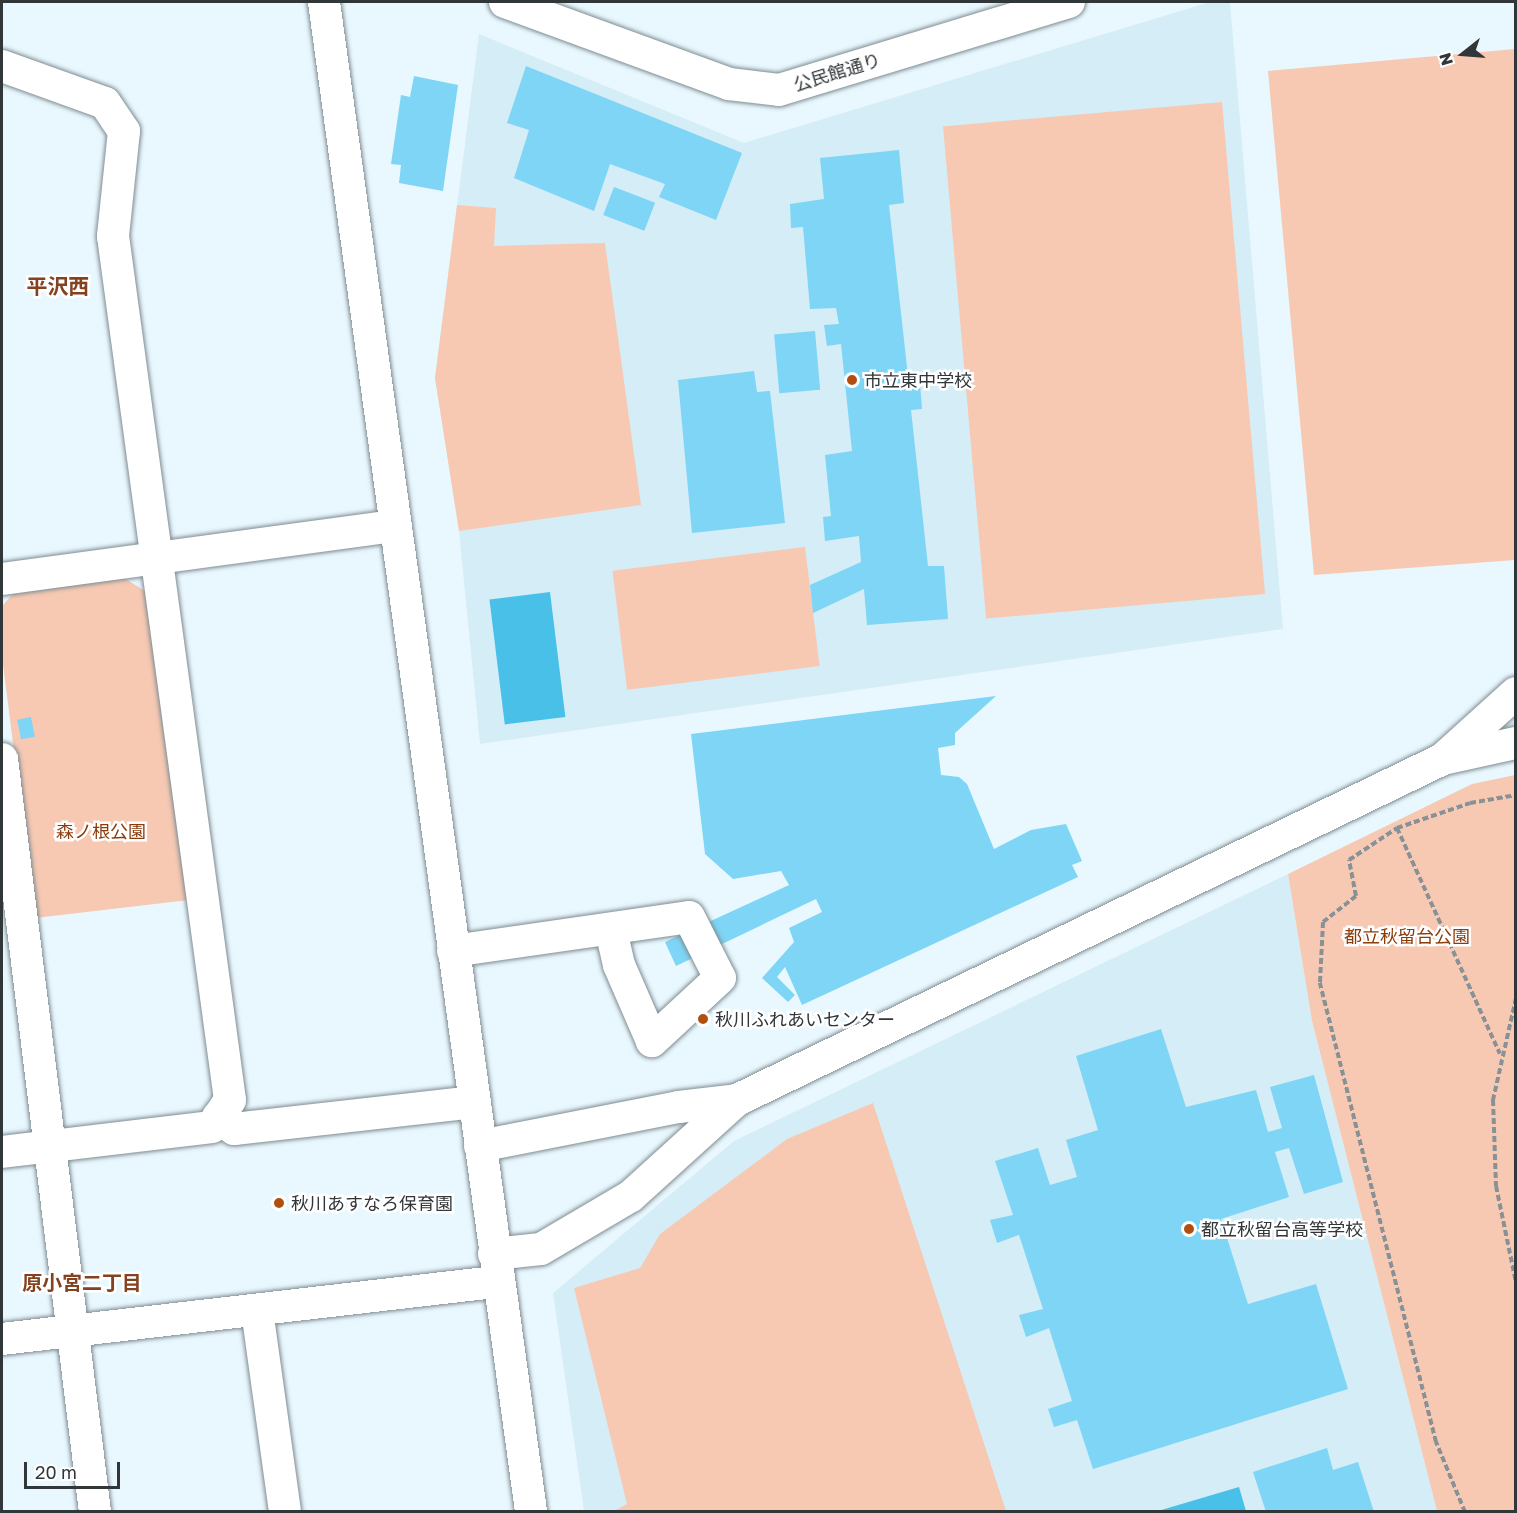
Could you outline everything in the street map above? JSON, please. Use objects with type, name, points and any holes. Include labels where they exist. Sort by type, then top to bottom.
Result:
[{"type":"street","points":[[324,2],[531,1512]]},
{"type":"street","name":"公民館通り","points":[[505,2],[729,84],[779,90],[1069,2]]},
{"type":"street","points":[[2,66],[105,103],[124,131],[113,236],[230,1100],[212,1127],[2,1152]]},
{"type":"street","points":[[2,579],[395,526]]},
{"type":"street","points":[[1443,759],[1515,693]]},
{"type":"street","points":[[2,1339],[257,1310],[496,1268],[541,1249],[631,1196],[738,1100],[1443,759],[1515,743]]},
{"type":"street","points":[[2,759],[46,1147],[95,1512]]},
{"type":"street","points":[[453,951],[611,930]]},
{"type":"street","points":[[480,1146],[679,1107],[738,1100]]},
{"type":"street","points":[[218,1117],[234,1129],[474,1102]]},
{"type":"street","points":[[257,1310],[285,1512]]},
{"type":"path","points":[[1465,1512],[1436,1442],[1320,982],[1323,922],[1356,896],[1349,860],[1397,828],[1470,803],[1515,795]]},
{"type":"path","points":[[1397,828],[1500,1054]]},
{"type":"path","points":[[1515,998],[1500,1054],[1492,1100],[1496,1186],[1515,1283]]},
{"type":"shaded area","points":[[1210,2],[1230,2],[1283,629],[480,744],[459,531],[435,378],[479,34],[744,143]]},
{"type":"shaded area","points":[[1288,874],[1312,1021],[1437,1511],[584,1511],[553,1293],[734,1141]]},
{"type":"green space","points":[[1515,49],[1515,560],[1314,575],[1268,71]]},
{"type":"green space","points":[[1222,102],[1265,594],[986,619],[943,126]]},
{"type":"green space","points":[[457,205],[496,208],[494,246],[605,243],[641,505],[459,531],[435,378]]},
{"type":"green space","points":[[805,547],[820,666],[627,690],[612,571]]},
{"type":"green space","name":"森ノ根公園","points":[[124,578],[145,591],[189,900],[35,918],[2,656],[2,606],[13,594]]},
{"type":"green space","name":"都立秋留台公園","points":[[1515,775],[1515,1511],[1437,1511],[1312,1021],[1288,874],[1472,784]]},
{"type":"green space","points":[[873,1103],[1006,1511],[614,1511],[627,1504],[574,1288],[640,1268],[660,1234],[787,1139]]},
{"type":"water","points":[[550,592],[565,717],[505,724],[489,599]]},
{"type":"water","points":[[1239,1487],[1246,1511],[1158,1511]]},
{"type":"building","points":[[526,66],[742,153],[716,220],[659,197],[665,184],[610,164],[594,211],[514,178],[529,130],[507,123]]},
{"type":"building","points":[[414,76],[458,85],[443,191],[399,183],[401,165],[391,164],[401,95],[410,97]]},
{"type":"building","points":[[899,150],[904,203],[889,205],[909,385],[920,384],[922,409],[911,410],[928,566],[944,566],[948,619],[867,625],[864,589],[813,613],[810,585],[861,562],[859,536],[825,541],[823,517],[831,516],[825,455],[852,451],[841,344],[827,346],[824,325],[839,324],[836,308],[810,309],[803,227],[791,228],[790,204],[824,199],[820,158]]},
{"type":"building","points":[[614,187],[655,203],[644,231],[603,215]]},
{"type":"building","points":[[815,331],[820,390],[779,393],[774,335]]},
{"type":"building","points":[[754,371],[757,392],[770,391],[785,523],[692,533],[678,380]]},
{"type":"building","points":[[996,696],[955,733],[955,745],[938,748],[941,775],[959,777],[967,784],[994,849],[1031,830],[1066,824],[1082,861],[1072,865],[1078,877],[802,1005],[785,967],[777,977],[795,995],[788,1002],[762,978],[794,942],[789,928],[822,912],[816,899],[676,966],[665,942],[789,885],[781,871],[733,879],[705,854],[691,734]]},
{"type":"building","points":[[31,717],[35,737],[21,739],[17,720]]},
{"type":"building","points":[[1161,1029],[1186,1107],[1256,1090],[1268,1132],[1282,1128],[1270,1087],[1314,1075],[1343,1182],[1304,1194],[1289,1148],[1275,1152],[1289,1197],[1221,1219],[1248,1304],[1316,1284],[1348,1389],[1093,1469],[1077,1420],[1054,1427],[1048,1409],[1072,1401],[1049,1328],[1026,1337],[1019,1315],[1043,1309],[1019,1235],[997,1243],[990,1220],[1013,1215],[995,1161],[1038,1148],[1050,1185],[1077,1177],[1066,1140],[1098,1130],[1076,1056]]},
{"type":"building","points":[[1327,1448],[1333,1470],[1358,1462],[1374,1512],[1266,1512],[1253,1472]]},
{"type":"place","name":"市立東中学校","points":[[852,380]]},
{"type":"place","name":"秋川ふれあいセンター","points":[[703,1019]]},
{"type":"place","name":"秋川あすなろ保育園","points":[[279,1203]]},
{"type":"place","name":"都立秋留台高等学校","points":[[1189,1229]]},
{"type":"district","name":"平沢西","points":[[58,286]]},
{"type":"district","name":"原小宮二丁目","points":[[82,1282]]}]
